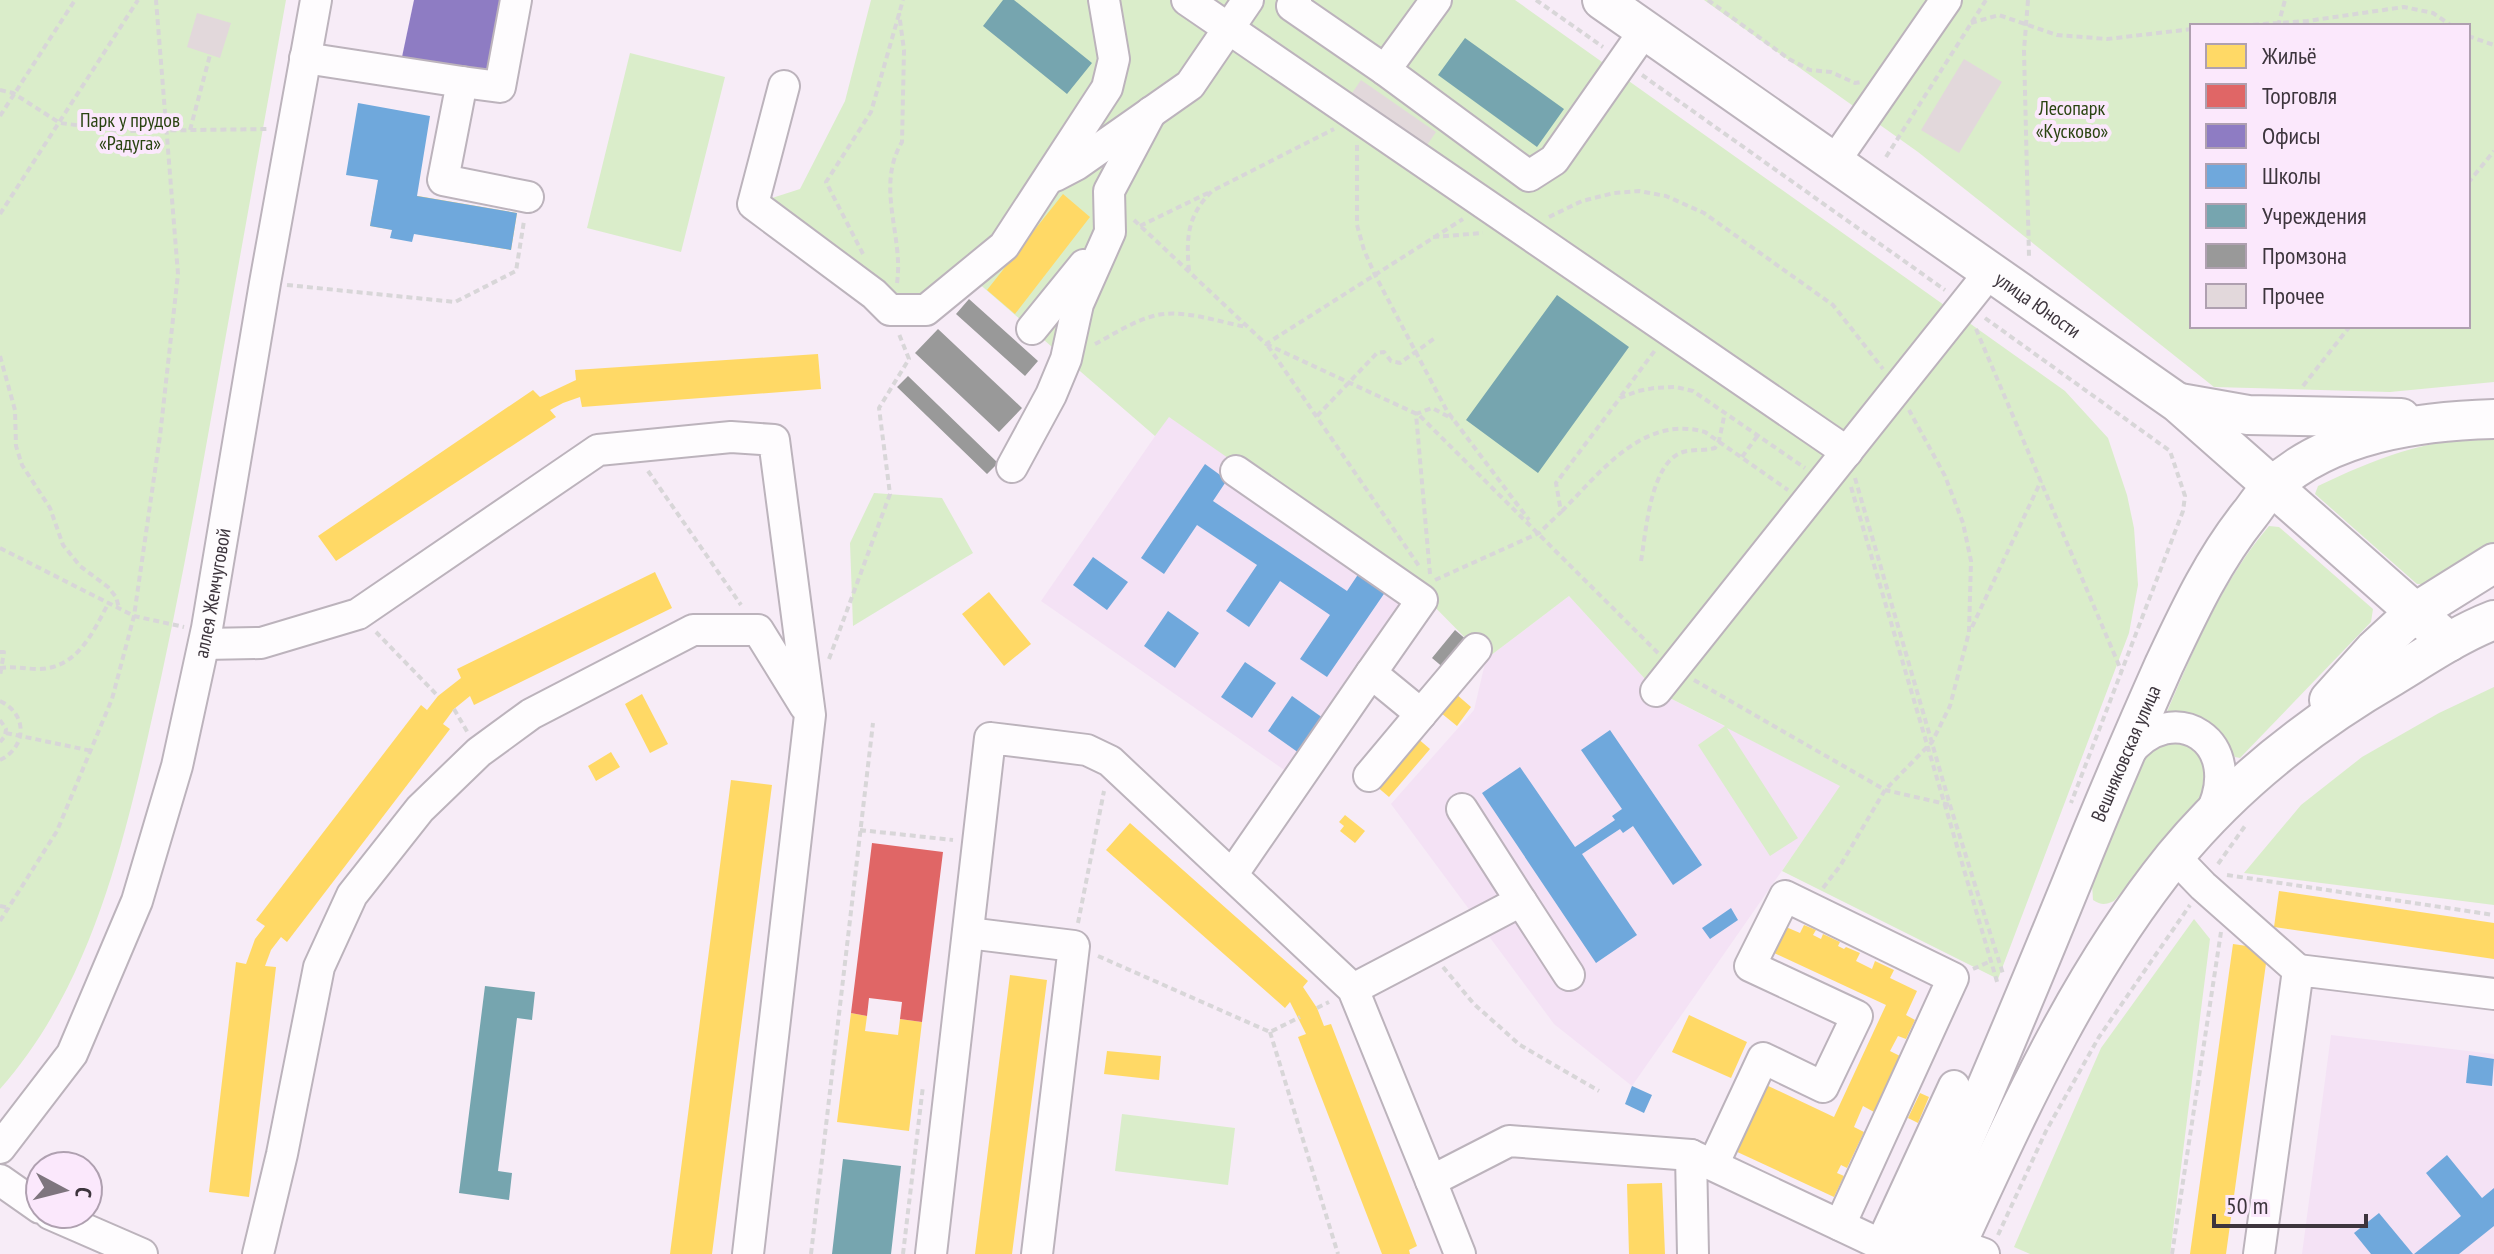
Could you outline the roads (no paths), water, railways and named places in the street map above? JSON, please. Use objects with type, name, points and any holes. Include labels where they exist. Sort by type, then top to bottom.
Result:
[{"type":"main road","name":"улица Юности","points":[[1602,0],[2178,403],[2449,642]]},
{"type":"main road","points":[[2178,403],[2248,415],[2452,420]]},
{"type":"main road","name":"Вешняковская улица","points":[[1898,1251],[1994,1074],[2120,764],[2211,569],[2231,537],[2272,487],[2308,459],[2404,427],[2452,420],[2494,419]]},
{"type":"main road","points":[[1964,1251],[2015,1116],[2062,1025],[2125,924],[2175,857],[2287,746],[2374,650],[2414,613],[2494,563]]},
{"type":"main road","points":[[2287,746],[2344,705],[2449,642],[2494,620]]},
{"type":"street","name":"аллея Жемчуговой","points":[[0,1148],[72,1054],[137,901],[177,766],[204,644],[316,0]]},
{"type":"street","points":[[305,58],[500,87],[516,0]]},
{"type":"street","points":[[784,86],[753,204],[882,302],[926,310],[1004,246],[1107,88],[1114,59],[1104,0]]},
{"type":"street","points":[[1187,0],[1670,331],[1845,455]]},
{"type":"street","points":[[1050,179],[1076,165],[1190,85],[1248,0]]},
{"type":"street","points":[[1296,0],[1292,6],[1529,176],[1554,160],[1645,30]]},
{"type":"street","points":[[1385,70],[1436,0]]},
{"type":"street","points":[[1834,162],[1946,0]]},
{"type":"street","points":[[462,82],[443,180],[528,197]]},
{"type":"street","points":[[1012,467],[1051,395],[1066,359],[1078,304],[1110,232],[1109,191],[1151,112]]},
{"type":"street","points":[[1032,329],[1110,232]]},
{"type":"street","points":[[1665,680],[1990,272]]},
{"type":"street","points":[[204,644],[261,643],[358,614],[598,450],[731,437],[774,440],[810,715],[748,1254]]},
{"type":"street","points":[[1232,875],[1422,600],[1236,471]]},
{"type":"street","points":[[258,1254],[282,1154],[319,967],[352,895],[411,821],[479,752],[531,714],[693,630],[758,630],[810,715]]},
{"type":"street","points":[[1369,776],[1476,649]]},
{"type":"street","points":[[1371,673],[1421,714]]},
{"type":"street","points":[[2120,764],[2137,742],[2156,730],[2173,728],[2202,737],[2213,747],[2221,762],[2218,801],[2207,822]]},
{"type":"street","points":[[931,1254],[990,738],[1087,750],[1110,761],[1353,989],[1460,1254]]},
{"type":"street","points":[[1462,809],[1569,975]]},
{"type":"street","points":[[2175,857],[2226,890],[2298,970],[2494,994]]},
{"type":"street","points":[[1693,1254],[1702,1160],[1763,1058],[1823,1087],[1857,1016],[1750,966],[1785,896],[1953,978],[1840,1225]]},
{"type":"street","points":[[1353,989],[1521,901]]},
{"type":"street","points":[[968,933],[1074,946],[1037,1254]]},
{"type":"street","points":[[2259,1254],[2298,970]]},
{"type":"street","points":[[1431,1181],[1509,1141],[1702,1160],[1898,1251],[1954,1086]]},
{"type":"street","points":[[0,1180],[24,1197]]},
{"type":"street","points":[[87,1230],[142,1254]]},
{"type":"park label","name":"Лесопарк «Кусково»","points":[[2072,120]]},
{"type":"park label","name":"Парк у прудов «Радуга»","points":[[130,132]]}]
